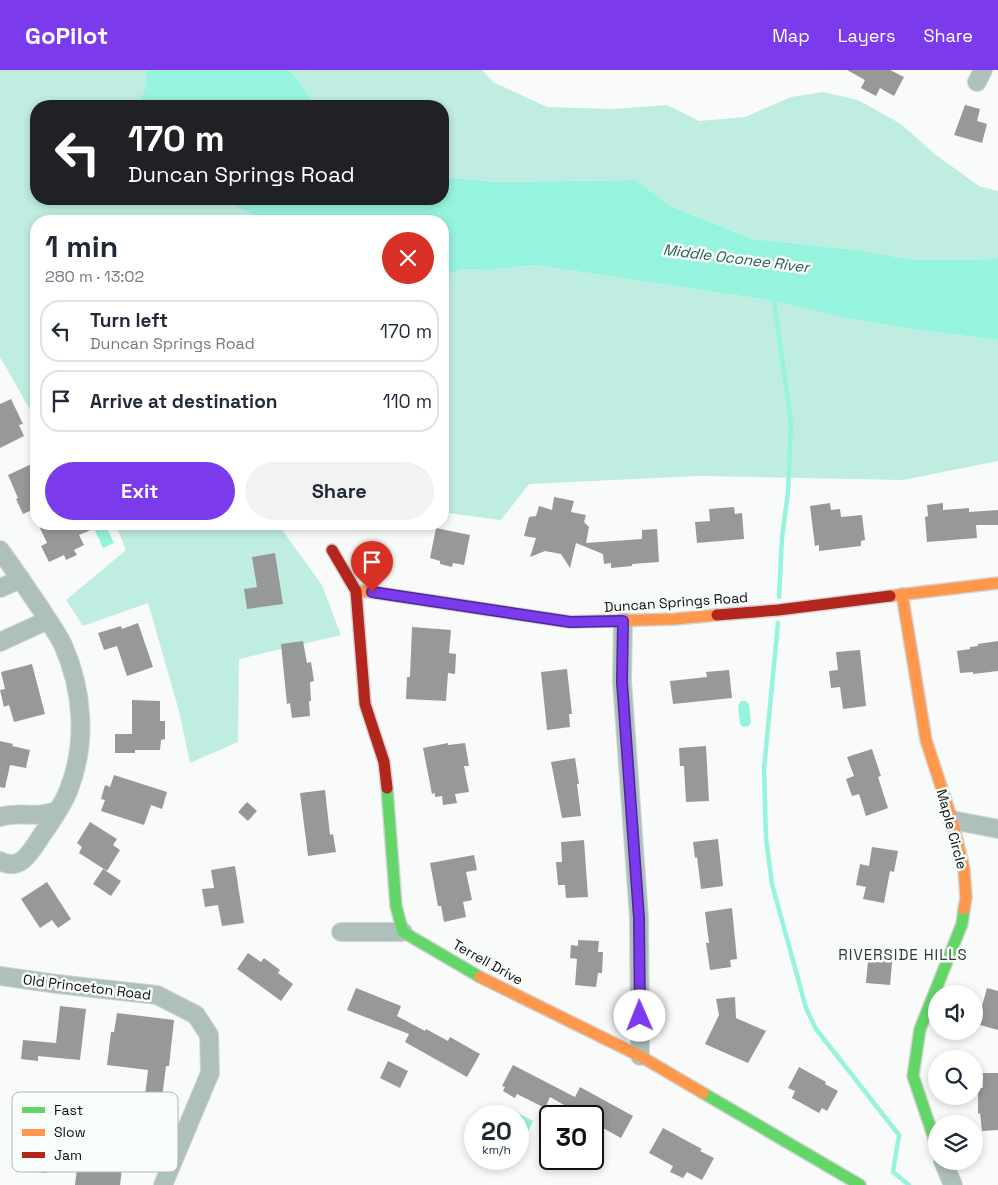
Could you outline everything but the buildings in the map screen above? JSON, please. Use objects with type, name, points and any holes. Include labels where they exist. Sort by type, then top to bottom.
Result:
[{"type":"street","points":[[0,550],[62,643],[78,693],[81,733],[75,772],[58,810],[28,856],[16,864],[0,861]]},
{"type":"street","points":[[332,550],[356,591],[365,704],[384,762],[396,906],[403,932],[342,932]]},
{"type":"street","points":[[0,588],[21,579]]},
{"type":"street","name":"Duncan Springs Road","points":[[356,591],[570,622],[675,619],[778,610],[998,583]]},
{"type":"street","name":"Maple Circle","points":[[902,594],[926,740],[952,820],[964,869],[966,898],[962,924],[920,1029],[913,1076],[928,1122]]},
{"type":"street","points":[[0,642],[48,620]]},
{"type":"street","points":[[623,621],[622,682],[639,918],[640,1056]]},
{"type":"street","points":[[0,817],[6,815],[41,816],[58,810]]},
{"type":"street","points":[[952,820],[998,830]]},
{"type":"street","name":"Terrell Drive","points":[[403,932],[480,977],[640,1056],[860,1185]]},
{"type":"street","name":"Old Princeton Road","points":[[0,976],[157,995],[196,1015],[209,1034],[210,1073],[178,1149]]},
{"type":"street","points":[[947,1170],[953,1185]]},
{"type":"street","name":"Old Princeton Road","points":[[163,1185],[168,1172]]},
{"type":"shaded area","points":[[0,70],[146,70],[145,89],[140,100],[30,100],[30,205],[234,205],[253,215],[30,215],[30,410],[0,357]]},
{"type":"shaded area","points":[[289,70],[482,70],[493,82],[547,107],[612,109],[667,105],[699,121],[745,117],[791,97],[823,92],[858,100],[901,124],[936,155],[979,186],[998,191],[998,259],[915,260],[856,250],[752,239],[670,206],[636,180],[497,182],[449,178],[449,100],[311,100],[299,81]]},
{"type":"shaded area","points":[[534,265],[774,301],[910,329],[998,340],[998,461],[903,480],[699,476],[529,484],[501,520],[449,513],[449,273],[465,269],[490,270]]},
{"type":"shaded area","points":[[118,530],[282,530],[322,585],[341,635],[239,659],[238,742],[190,763],[179,711],[148,603],[83,626],[66,600],[126,550]]},
{"type":"water","points":[[146,70],[289,70],[299,81],[311,100],[140,100],[145,89]]},
{"type":"water","name":"Middle Oconee River","points":[[449,178],[497,182],[636,180],[670,206],[752,239],[856,250],[915,260],[998,259],[998,340],[910,329],[842,317],[774,301],[534,265],[490,270],[465,269],[449,273],[449,215],[253,215],[234,205],[449,205]]},
{"type":"water","points":[[95,530],[108,530],[114,543],[103,548]]},
{"type":"water","points":[[741,701],[746,701],[749,704],[751,723],[743,727],[740,724],[738,705]]},
{"type":"water","points":[[529,1119],[533,1121],[529,1129]]},
{"type":"waterway","points":[[769,297],[774,300],[791,423],[788,492],[782,538],[779,597]]},
{"type":"waterway","points":[[778,623],[764,769],[766,838],[772,884],[806,1008],[816,1029],[899,1135],[893,1172],[909,1185]]},
{"type":"traffic: fast","points":[[387,788],[396,906],[403,932],[480,977]]},
{"type":"traffic: fast","points":[[928,1120],[913,1076],[920,1029],[962,924],[964,909]]},
{"type":"traffic: fast","points":[[703,1093],[860,1185]]},
{"type":"traffic: slow","points":[[890,596],[998,583]]},
{"type":"traffic: slow","points":[[356,591],[570,622],[675,619],[717,615]]},
{"type":"traffic: slow","points":[[902,594],[926,740],[952,820],[964,869],[966,898],[964,909]]},
{"type":"traffic: slow","points":[[480,977],[640,1056],[703,1093]]},
{"type":"traffic: jam","points":[[332,550],[356,591],[365,704],[384,762],[387,788]]},
{"type":"traffic: jam","points":[[717,615],[778,610],[890,596]]},
{"type":"district","name":"RIVERSIDE HILLS","points":[[903,954]]},
{"type":"route","points":[[372,592],[570,622],[623,621],[622,682],[639,918],[640,1016]]}]
